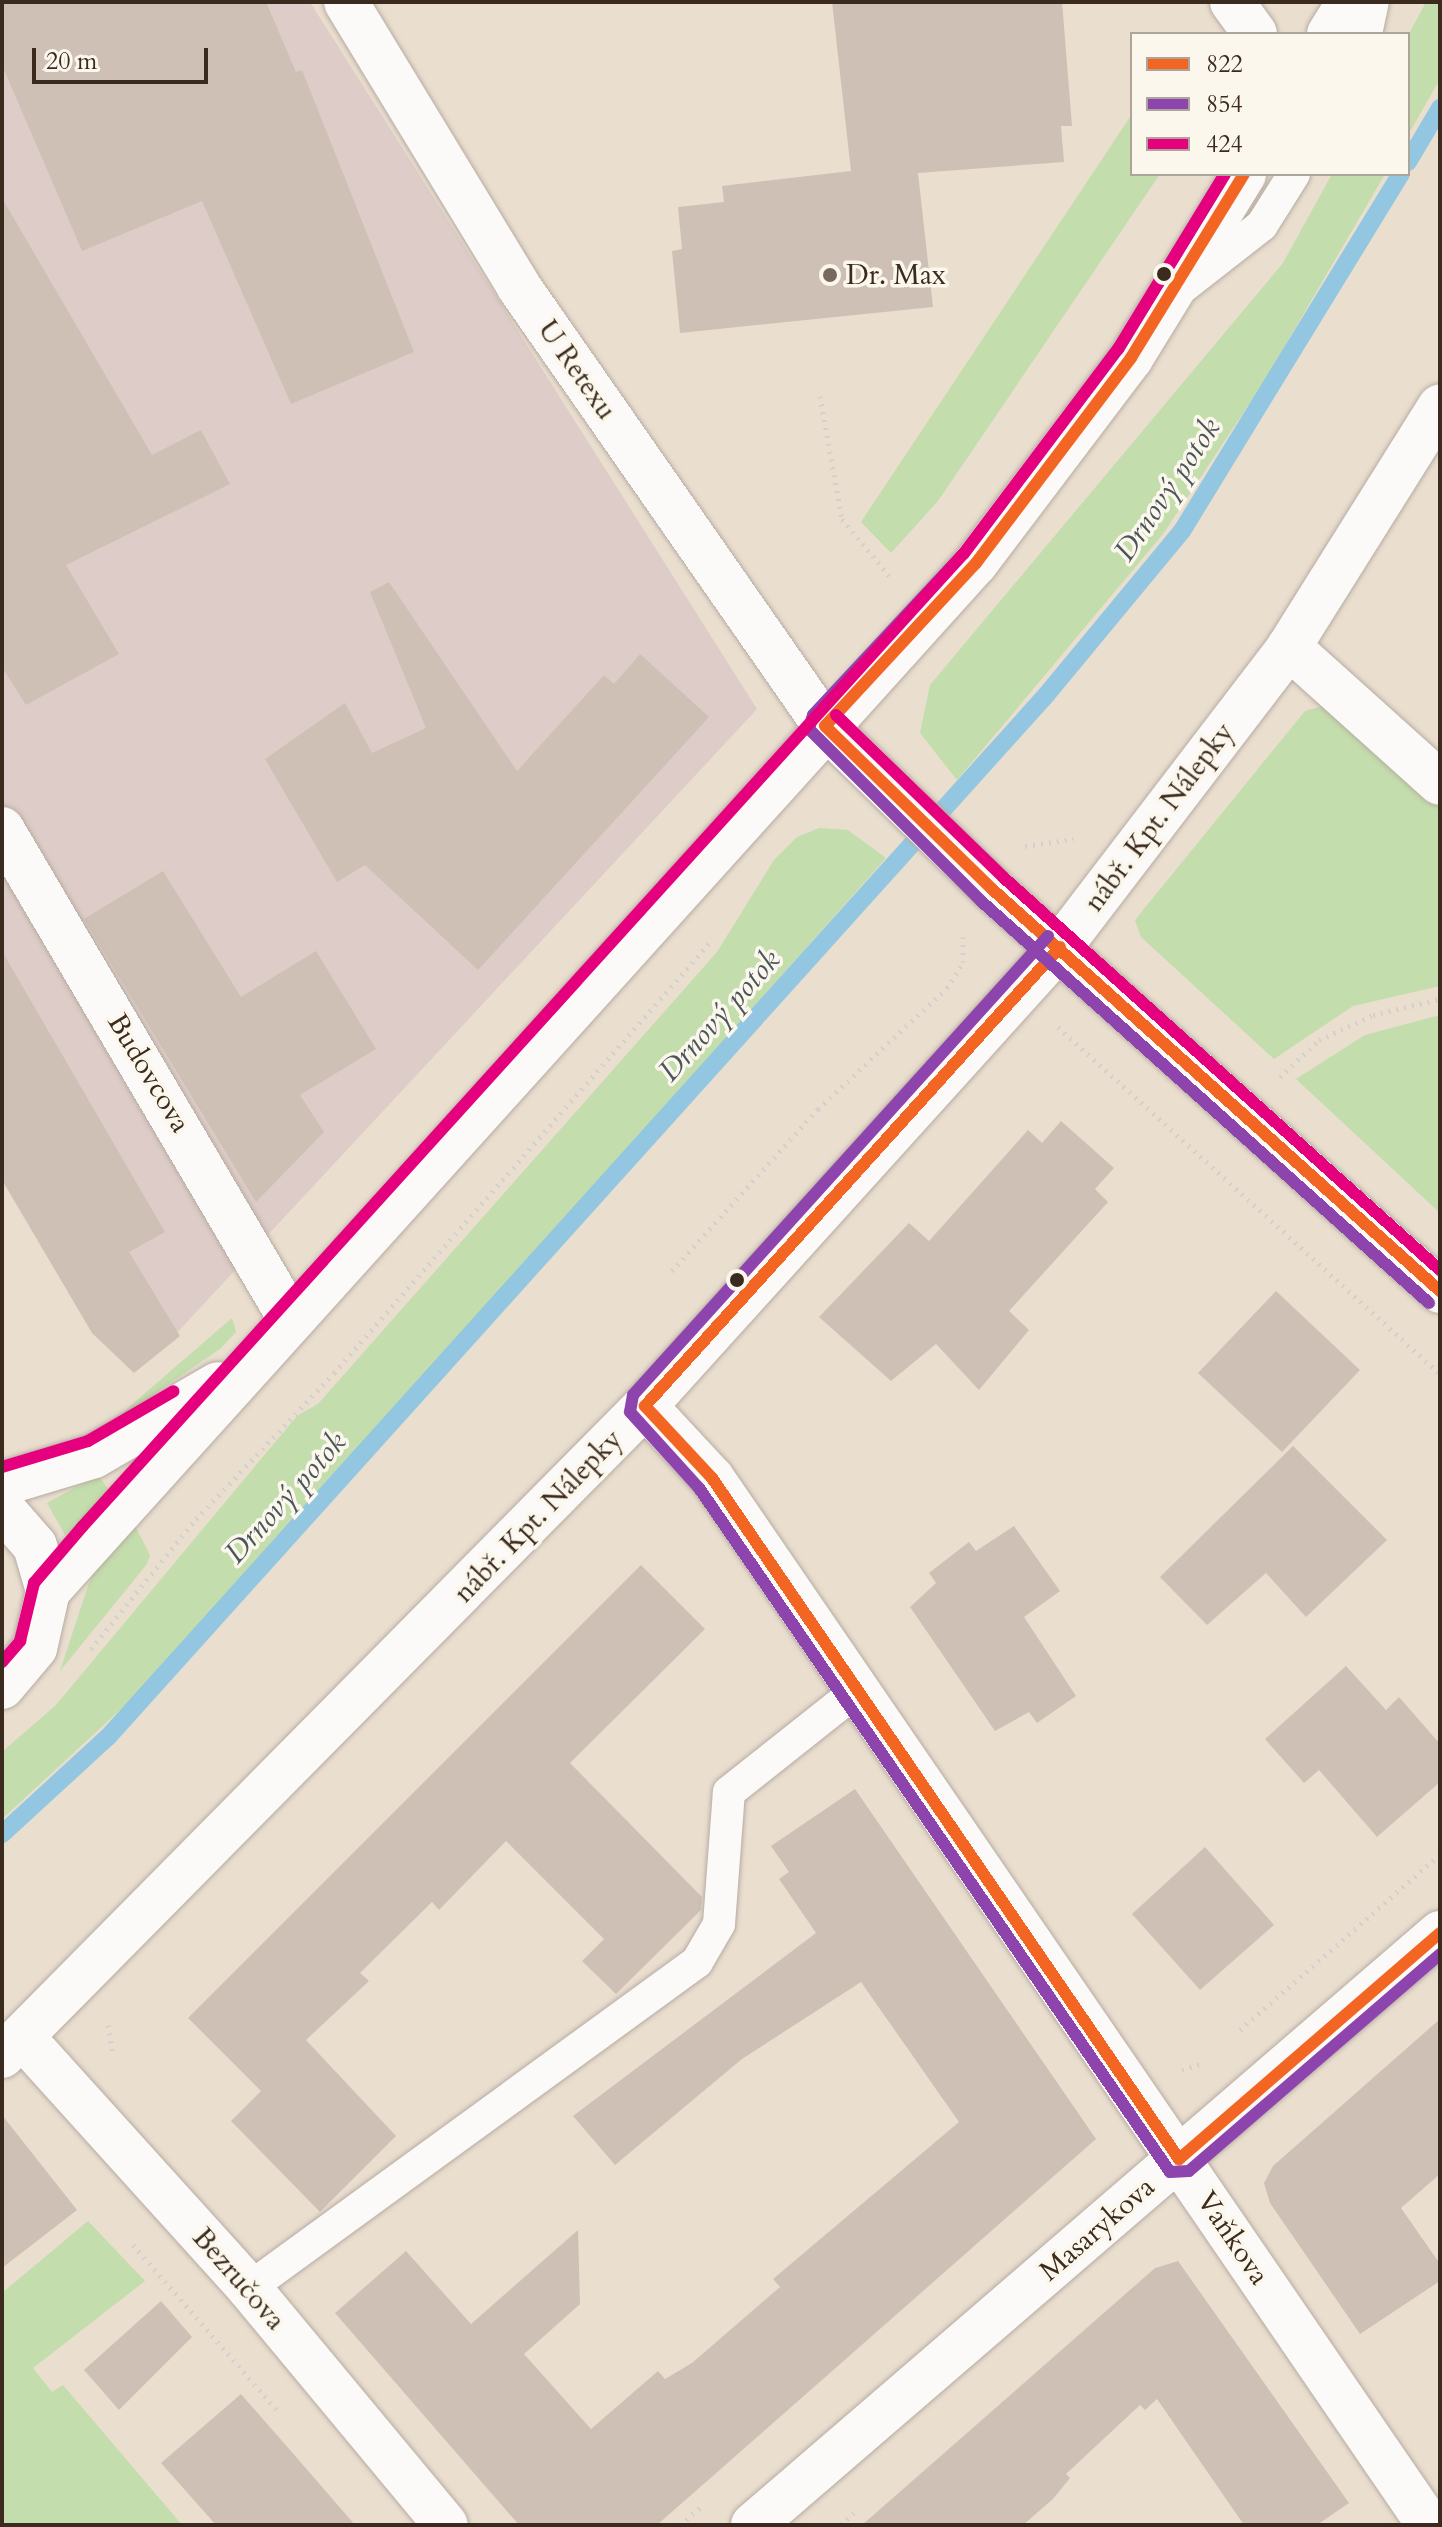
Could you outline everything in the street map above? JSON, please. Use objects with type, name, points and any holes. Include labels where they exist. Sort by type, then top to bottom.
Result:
[{"type":"street","name":"U Retexu","points":[[346,2],[519,287],[825,726],[876,780],[992,889],[1440,1291]]},
{"type":"street","points":[[1232,2],[1254,32]]},
{"type":"street","points":[[1330,32],[1349,2]]},
{"type":"street","points":[[48,1591],[261,1358],[291,1320],[825,726],[976,563],[1165,302],[1243,176]]},
{"type":"street","name":"nábř. Kpt. Nálepky","points":[[14,2048],[645,1406],[1060,947],[1289,647],[1440,406]]},
{"type":"street","points":[[1289,647],[1440,783]]},
{"type":"street","name":"Budovcova","points":[[2,829],[291,1320]]},
{"type":"street","points":[[2,1484],[94,1456],[261,1358]]},
{"type":"street","name":"Vaňkova","points":[[645,1406],[712,1478],[1429,2525]]},
{"type":"street","points":[[2,1508],[35,1546],[48,1591],[35,1648],[2,1687]]},
{"type":"street","name":"Masarykova","points":[[753,2525],[1440,1933]]},
{"type":"street","name":"Bezručova","points":[[14,2048],[249,2288],[446,2525]]},
{"type":"lane","points":[[1366,32],[1373,2]]},
{"type":"lane","points":[[1165,302],[1262,225],[1293,176]]},
{"type":"lane","points":[[249,2288],[697,1962],[719,1924],[729,1792],[859,1689]]},
{"type":"path","points":[[820,396],[842,519],[899,588]]},
{"type":"path","points":[[672,1271],[818,1109],[947,988],[963,962],[960,924]]},
{"type":"path","points":[[84,1657],[196,1519],[334,1373],[721,926]]},
{"type":"path","points":[[1280,1077],[1319,1040],[1373,1015],[1440,999]]},
{"type":"path","points":[[1042,1021],[1057,1026],[1440,1374]]},
{"type":"path","points":[[1269,1066],[1291,1087]]},
{"type":"path","points":[[1236,2033],[1440,1854]]},
{"type":"path","points":[[112,2015],[108,2042],[117,2064]]},
{"type":"path","points":[[1169,2067],[1188,2070],[1213,2054]]},
{"type":"path","points":[[125,2235],[282,2416]]},
{"type":"path","points":[[680,2525],[716,2494]]},
{"type":"shaded area","points":[[2,2],[310,2],[757,709],[159,1352],[2,1117]]},
{"type":"green space","points":[[1426,2],[1440,2],[1440,79],[1410,132],[1410,32]]},
{"type":"green space","points":[[1130,117],[1130,176],[1159,176],[938,501],[891,553],[861,522]]},
{"type":"green space","points":[[1331,176],[1384,176],[1265,380],[1163,534],[957,780],[920,733],[930,685],[1283,263]]},
{"type":"green space","points":[[1327,705],[1343,711],[1440,806],[1440,986],[1353,1006],[1274,1059],[1141,937],[1135,920],[1305,711]]},
{"type":"green space","points":[[819,828],[848,830],[886,858],[220,1607],[148,1684],[2,1819],[2,1752],[56,1705],[297,1416],[318,1404],[717,952],[774,860],[797,837]]},
{"type":"green space","points":[[1440,1015],[1440,1213],[1296,1079],[1365,1035]]},
{"type":"green space","points":[[232,1318],[236,1332],[220,1349],[107,1426]]},
{"type":"green space","points":[[98,1475],[113,1496],[65,1535],[47,1503]]},
{"type":"green space","points":[[135,1526],[150,1555],[147,1564],[60,1671],[89,1583],[104,1552]]},
{"type":"green space","points":[[88,2221],[145,2281],[33,2368],[52,2392],[63,2385],[182,2525],[2,2525],[2,2293]]},
{"type":"building","points":[[2,2],[266,2],[296,72],[302,70],[414,352],[291,404],[202,201],[82,251],[2,65]]},
{"type":"building","points":[[832,2],[1062,2],[1072,126],[1061,126],[1064,162],[918,173],[933,307],[680,333],[672,251],[682,249],[678,207],[724,202],[722,186],[851,171]]},
{"type":"building","points":[[2,198],[152,455],[201,430],[230,484],[66,565],[119,654],[26,705],[2,667]]},
{"type":"building","points":[[389,582],[517,771],[604,675],[614,684],[640,654],[709,717],[478,970],[365,865],[337,882],[265,759],[345,703],[372,753],[426,728],[370,592]]},
{"type":"building","points":[[163,871],[241,997],[316,951],[376,1049],[300,1095],[324,1132],[256,1202],[84,919]]},
{"type":"building","points":[[2,951],[165,1232],[129,1252],[180,1336],[134,1373],[92,1333],[2,1180]]},
{"type":"building","points":[[1061,1121],[1114,1168],[1095,1189],[1108,1202],[1009,1311],[1029,1330],[979,1390],[936,1344],[891,1381],[819,1317],[909,1223],[929,1241],[1028,1130],[1042,1143]]},
{"type":"building","points":[[1276,1291],[1360,1370],[1282,1452],[1198,1373]]},
{"type":"building","points":[[1293,1446],[1387,1540],[1306,1617],[1266,1573],[1207,1625],[1160,1577]]},
{"type":"building","points":[[1014,1526],[1060,1591],[1024,1617],[1076,1696],[1037,1723],[1029,1712],[995,1731],[910,1607],[936,1583],[929,1573],[969,1542],[976,1551]]},
{"type":"building","points":[[641,1565],[705,1629],[570,1763],[702,1897],[701,1910],[616,1994],[582,1961],[604,1939],[506,1841],[439,1910],[432,1902],[360,1973],[369,1981],[306,2040],[396,2136],[320,2212],[231,2121],[261,2091],[188,2018]]},
{"type":"building","points":[[1346,1666],[1386,1710],[1399,1697],[1440,1744],[1440,1782],[1377,1837],[1319,1770],[1304,1783],[1265,1739]]},
{"type":"building","points":[[855,1789],[1096,2139],[657,2525],[519,2525],[335,2313],[406,2251],[471,2324],[578,2230],[580,2304],[524,2354],[591,2429],[658,2371],[665,2379],[692,2363],[780,2287],[773,2279],[959,2122],[861,1982],[742,2059],[615,2165],[573,2116],[816,1933],[779,1879],[789,1872],[771,1846]]},
{"type":"building","points":[[1205,1847],[1274,1925],[1200,1990],[1132,1914]]},
{"type":"building","points":[[1440,2019],[1440,2174],[1401,2208],[1440,2264],[1440,2281],[1360,2334],[1270,2203],[1264,2183],[1273,2166]]},
{"type":"building","points":[[2,2115],[77,2210],[2,2268]]},
{"type":"building","points":[[1178,2261],[1349,2503],[1317,2525],[1244,2525],[1157,2399],[1145,2410],[1140,2405],[1066,2474],[1070,2478],[1053,2499],[1023,2525],[862,2525],[1155,2268]]},
{"type":"building","points":[[161,2301],[192,2337],[119,2410],[84,2370]]},
{"type":"building","points":[[241,2394],[355,2525],[216,2525],[161,2463]]},
{"type":"waterway","name":"Drnový potok","points":[[1410,159],[1440,108]]},
{"type":"waterway","name":"Drnový potok","points":[[2,1834],[108,1737],[1047,694],[1182,531],[1400,176]]},
{"type":"transit line","name":"854","points":[[1224,176],[1118,349],[964,553],[813,715],[809,729],[981,901],[1429,1303]]},
{"type":"transit line","name":"424","points":[[2,1662],[20,1641],[34,1583],[82,1527],[964,553],[1118,349],[1224,176]]},
{"type":"transit line","name":"822","points":[[1243,176],[1131,358],[976,563],[825,726],[992,889],[1440,1291]]},
{"type":"transit line","name":"424","points":[[836,715],[1003,877],[1440,1270]]},
{"type":"transit line","name":"854","points":[[1048,936],[633,1395],[630,1412],[699,1488],[1170,2172],[1189,2171],[1440,1954]]},
{"type":"transit line","name":"822","points":[[1060,947],[645,1406],[712,1478],[1179,2159],[1440,1933]]},
{"type":"transit line","name":"424","points":[[2,1467],[88,1441],[174,1391]]},
{"type":"place","name":"Dr. Max","points":[[830,275]]}]
